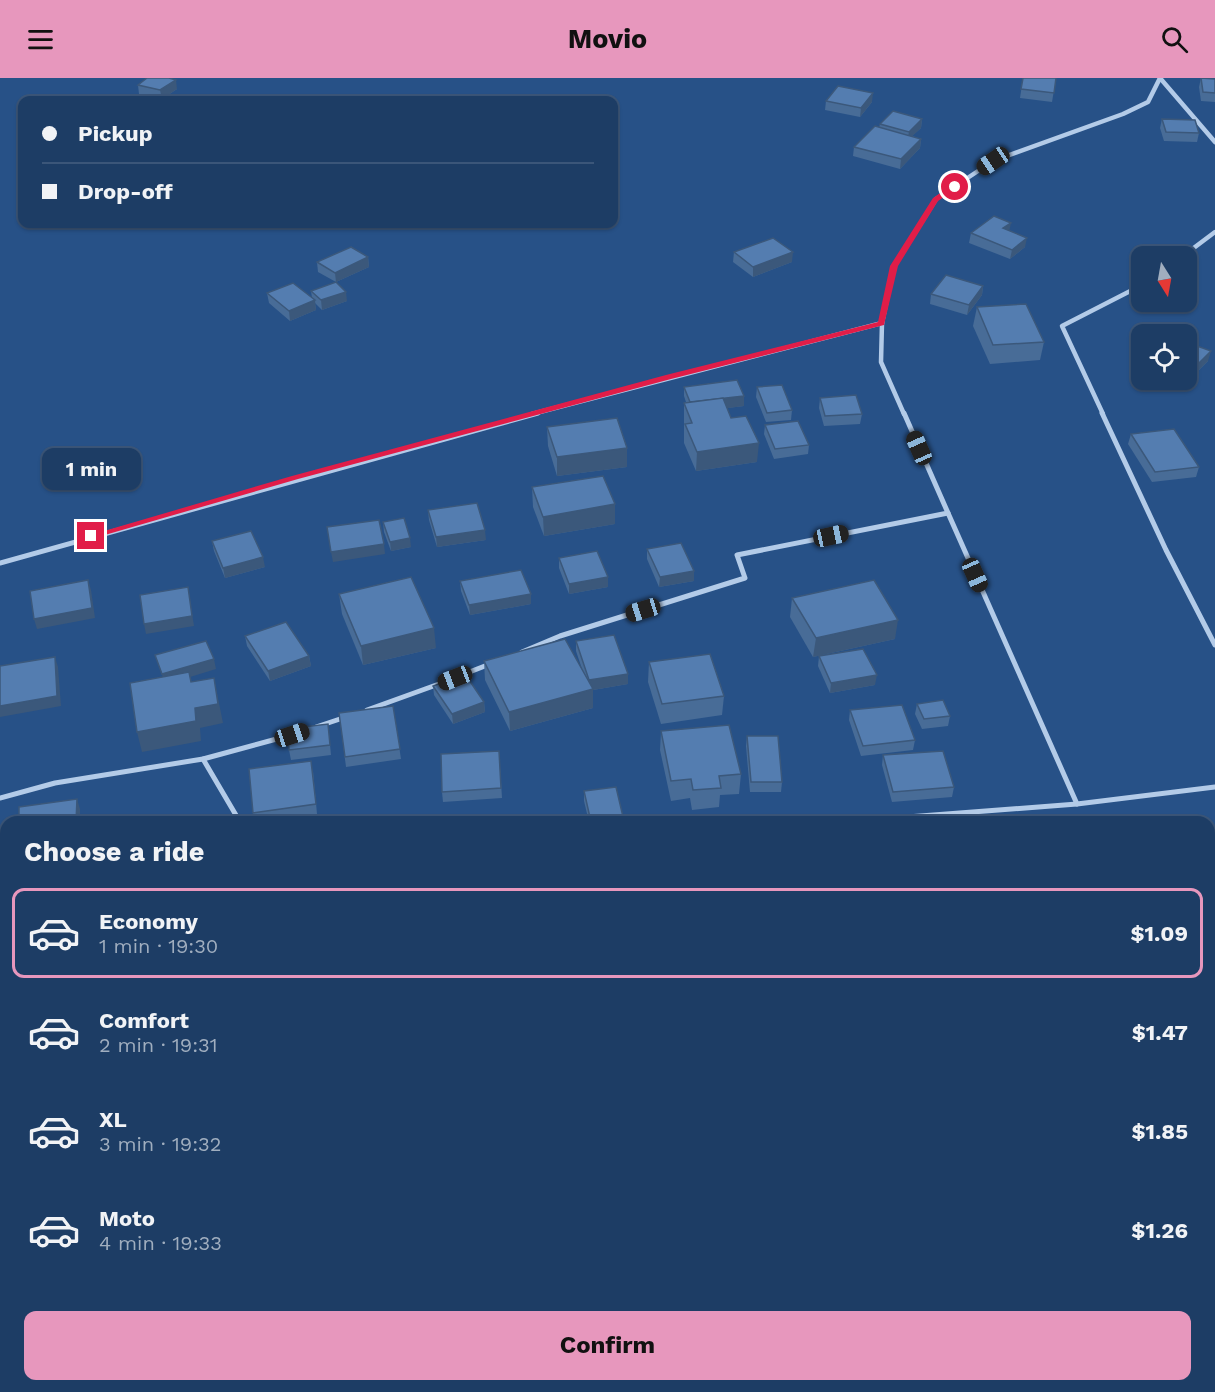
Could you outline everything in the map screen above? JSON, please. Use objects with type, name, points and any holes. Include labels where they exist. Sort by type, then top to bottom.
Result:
[{"type":"street","points":[[1077,804],[881,362],[882,323],[894,266],[936,199],[993,161],[1049,138],[1123,114],[1148,102],[1160,78],[1215,142]]},
{"type":"street","points":[[1196,246],[1215,232]]},
{"type":"street","points":[[1131,291],[1062,326],[1166,550],[1215,645]]},
{"type":"street","points":[[0,563],[285,480],[669,377],[882,323]]},
{"type":"street","points":[[518,653],[560,636],[745,578],[737,555],[948,513]]},
{"type":"street","points":[[359,713],[497,661]]},
{"type":"street","points":[[0,798],[56,783],[204,759],[272,741],[348,716]]},
{"type":"street","points":[[204,759],[237,816]]},
{"type":"street","points":[[920,816],[1077,804],[1215,787]]},
{"type":"building","points":[[147,78],[176,80],[160,90],[138,85]]},
{"type":"building","points":[[1023,78],[1056,78],[1054,93],[1021,89]]},
{"type":"building","points":[[1201,78],[1215,79],[1215,93],[1203,92]]},
{"type":"building","points":[[838,86],[873,93],[861,108],[826,101]]},
{"type":"building","points":[[893,111],[922,119],[909,132],[880,124]]},
{"type":"building","points":[[1162,119],[1195,120],[1199,133],[1166,132]]},
{"type":"building","points":[[875,126],[921,139],[901,159],[854,147]]},
{"type":"building","points":[[994,216],[1011,223],[1003,228],[1027,238],[1012,250],[971,233]]},
{"type":"building","points":[[773,238],[793,252],[753,267],[734,252]]},
{"type":"building","points":[[351,247],[368,257],[335,273],[317,262]]},
{"type":"building","points":[[946,275],[983,286],[969,305],[931,294]]},
{"type":"building","points":[[336,282],[346,292],[321,300],[311,291]]},
{"type":"building","points":[[293,283],[315,300],[289,311],[267,293]]},
{"type":"building","points":[[1026,304],[1044,342],[993,345],[977,307]]},
{"type":"building","points":[[1197,346],[1211,351],[1197,365]]},
{"type":"building","points":[[737,380],[744,396],[690,402],[684,387]]},
{"type":"building","points":[[782,385],[792,410],[767,413],[757,387]]},
{"type":"building","points":[[856,395],[862,414],[825,416],[820,398]]},
{"type":"building","points":[[723,398],[731,418],[746,416],[759,443],[697,452],[685,424],[692,423],[684,403]]},
{"type":"building","points":[[617,418],[627,448],[557,457],[547,427]]},
{"type":"building","points":[[798,421],[809,445],[775,449],[765,425]]},
{"type":"building","points":[[1174,429],[1199,467],[1155,472],[1131,434]]},
{"type":"building","points":[[603,476],[615,504],[543,517],[532,487]]},
{"type":"building","points":[[477,503],[485,530],[436,537],[428,510]]},
{"type":"building","points":[[404,518],[410,538],[390,542],[383,522]]},
{"type":"building","points":[[379,520],[384,544],[331,552],[327,527]]},
{"type":"building","points":[[251,531],[263,557],[223,568],[212,541]]},
{"type":"building","points":[[681,543],[694,571],[660,577],[647,549]]},
{"type":"building","points":[[597,551],[608,577],[569,584],[559,558]]},
{"type":"building","points":[[521,570],[531,594],[469,605],[460,581]]},
{"type":"building","points":[[411,577],[434,628],[361,646],[339,594]]},
{"type":"building","points":[[88,580],[92,608],[34,619],[30,591]]},
{"type":"building","points":[[874,580],[898,620],[816,638],[792,598]]},
{"type":"building","points":[[188,587],[192,616],[144,624],[140,595]]},
{"type":"building","points":[[286,622],[309,656],[268,671],[245,636]]},
{"type":"building","points":[[614,635],[628,674],[589,680],[576,641]]},
{"type":"building","points":[[565,639],[593,689],[509,712],[484,661]]},
{"type":"building","points":[[206,641],[214,659],[162,674],[155,655]]},
{"type":"building","points":[[863,649],[877,675],[831,683],[819,656]]},
{"type":"building","points":[[710,654],[724,696],[662,704],[649,662]]},
{"type":"building","points":[[55,657],[57,696],[0,706],[0,666]]},
{"type":"building","points":[[189,672],[191,682],[214,678],[218,704],[195,708],[196,721],[137,732],[130,683]]},
{"type":"building","points":[[465,674],[484,702],[452,714],[433,686]]},
{"type":"building","points":[[943,700],[950,716],[924,719],[917,704]]},
{"type":"building","points":[[902,705],[915,740],[863,746],[850,710]]},
{"type":"building","points":[[393,706],[400,749],[345,757],[339,713]]},
{"type":"building","points":[[328,724],[330,745],[289,750],[287,729]]},
{"type":"building","points":[[729,725],[741,774],[719,776],[721,788],[693,790],[691,779],[671,781],[661,731]]},
{"type":"building","points":[[747,736],[778,736],[782,782],[751,782]]},
{"type":"building","points":[[499,751],[501,788],[442,792],[441,754]]},
{"type":"building","points":[[943,751],[954,787],[893,792],[883,755]]},
{"type":"building","points":[[311,761],[316,804],[253,813],[249,769]]},
{"type":"building","points":[[616,787],[623,816],[590,816],[584,791]]},
{"type":"building","points":[[77,799],[76,816],[19,816],[19,807]]},
{"type":"route","points":[[91,536],[295,477],[669,377],[882,323],[894,266],[936,199],[955,187]]}]
